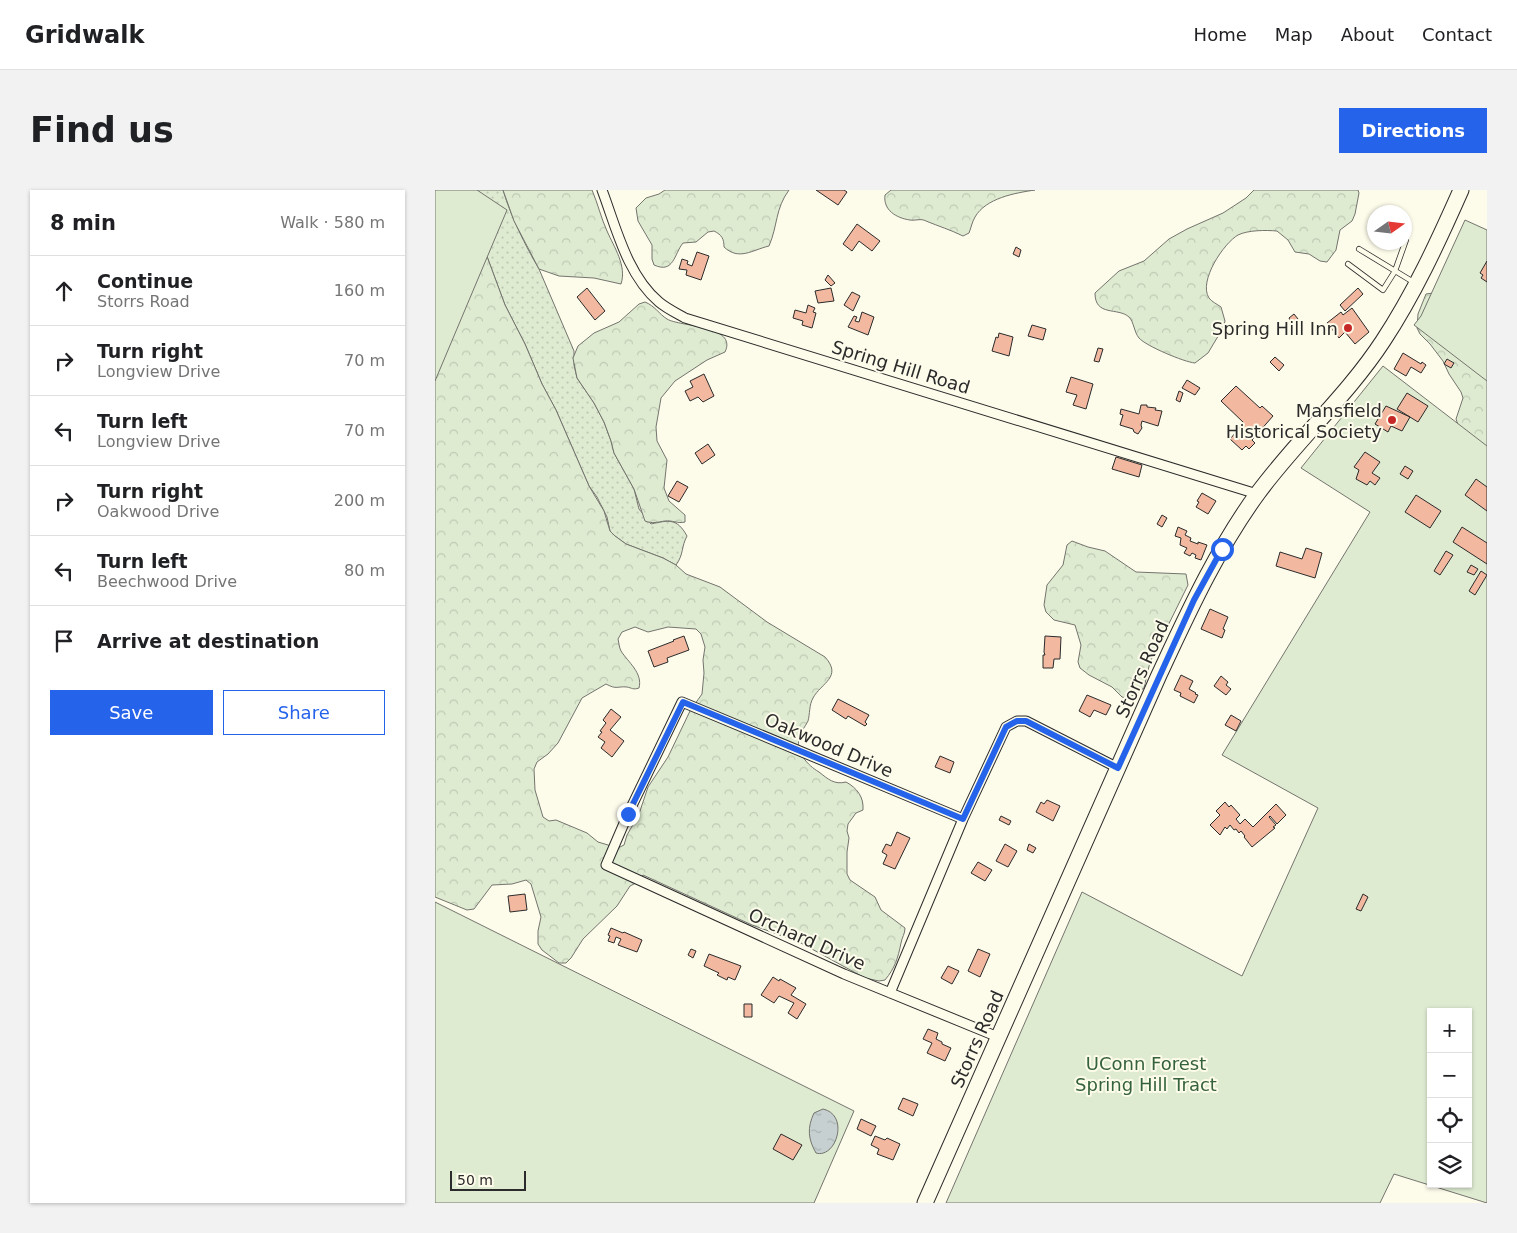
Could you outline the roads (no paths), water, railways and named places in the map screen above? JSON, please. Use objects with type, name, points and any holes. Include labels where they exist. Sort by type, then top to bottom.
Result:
[{"type":"main road","name":"Storrs Road","points":[[925,1203],[1194,600],[1222,549],[1257,494],[1280,464],[1355,378],[1383,341],[1416,284],[1461,190]]},
{"type":"street","name":"Spring Hill Road","points":[[602,190],[627,259],[643,285],[659,302],[685,318],[1257,494]]},
{"type":"street","name":"Oakwood Drive","points":[[606,865],[628,814],[683,702],[963,819]]},
{"type":"street","points":[[890,993],[963,819],[1006,727],[1017,721],[1026,721],[1118,768]]},
{"type":"street","name":"Orchard Drive","points":[[606,865],[845,974],[998,1037]]},
{"type":"lane","points":[[1359,249],[1416,284]]},
{"type":"lane","points":[[1348,264],[1383,290],[1395,271],[1402,250]]},
{"type":"water","points":[[823,1109],[831,1113],[836,1119],[838,1127],[837,1136],[829,1150],[823,1153],[816,1153],[811,1143],[809,1129],[814,1113]]},
{"type":"place","name":"Spring Hill Inn","points":[[1348,328]]},
{"type":"place","name":"Mansfield Historical Society","points":[[1392,420]]},
{"type":"park label","name":"UConn Forest Spring Hill Tract","points":[[1146,1073]]}]
